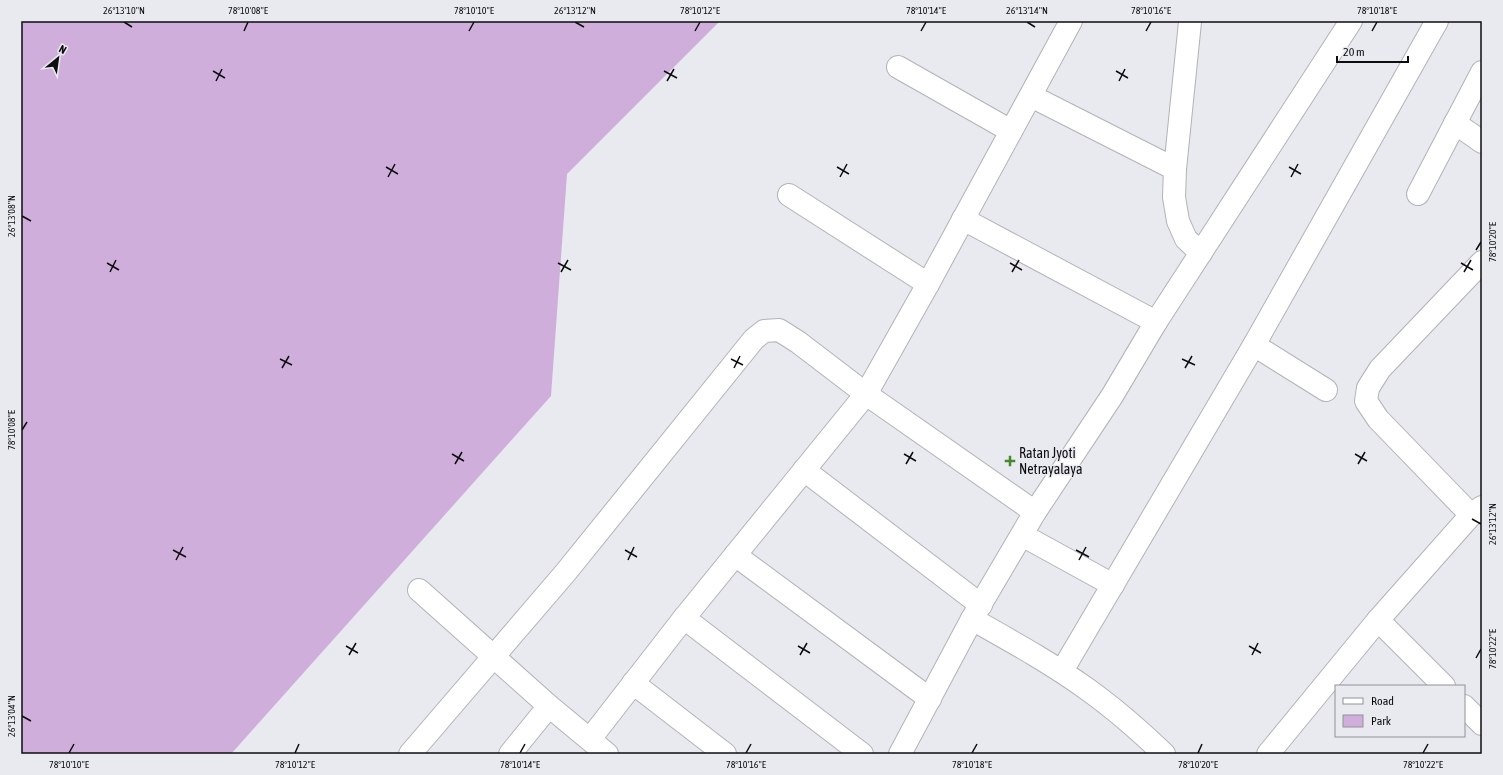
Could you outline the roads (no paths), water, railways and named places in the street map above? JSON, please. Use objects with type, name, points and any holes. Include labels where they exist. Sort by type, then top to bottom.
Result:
[{"type":"street","points":[[590,739],[684,618],[866,394],[928,284],[1071,21]]},
{"type":"street","points":[[900,754],[976,612],[1035,512],[1112,396],[1156,322],[1351,21]]},
{"type":"street","points":[[1062,671],[1254,345],[1437,21]]},
{"type":"street","points":[[1189,22],[1175,169],[1174,197],[1178,221],[1186,239],[1201,253]]},
{"type":"street","points":[[898,67],[1011,131]]},
{"type":"street","points":[[1418,194],[1482,72]]},
{"type":"street","points":[[1031,96],[1175,169]]},
{"type":"street","points":[[1456,123],[1482,142]]},
{"type":"street","points":[[789,195],[928,284]]},
{"type":"street","points":[[963,219],[1156,322]]},
{"type":"street","points":[[1268,754],[1378,620],[1476,511],[1378,419],[1366,402],[1368,388],[1380,369],[1482,262]]},
{"type":"street","points":[[410,754],[566,572],[754,340],[764,331],[779,330],[798,342],[866,394],[1035,512]]},
{"type":"street","points":[[1254,345],[1326,390]]},
{"type":"street","points":[[804,470],[976,612],[1088,690],[1130,723],[1164,754]]},
{"type":"street","points":[[1022,535],[1112,585]]},
{"type":"street","points":[[735,555],[930,699]]},
{"type":"street","points":[[419,590],[549,706],[607,754]]},
{"type":"street","points":[[684,618],[862,754]]},
{"type":"street","points":[[1378,620],[1443,685]]},
{"type":"street","points":[[633,683],[725,754]]},
{"type":"street","points":[[510,754],[549,706]]},
{"type":"street","points":[[1465,707],[1482,724]]},
{"type":"place","name":"Ratan Jyoti Netrayalaya","points":[[1010,461]]}]
